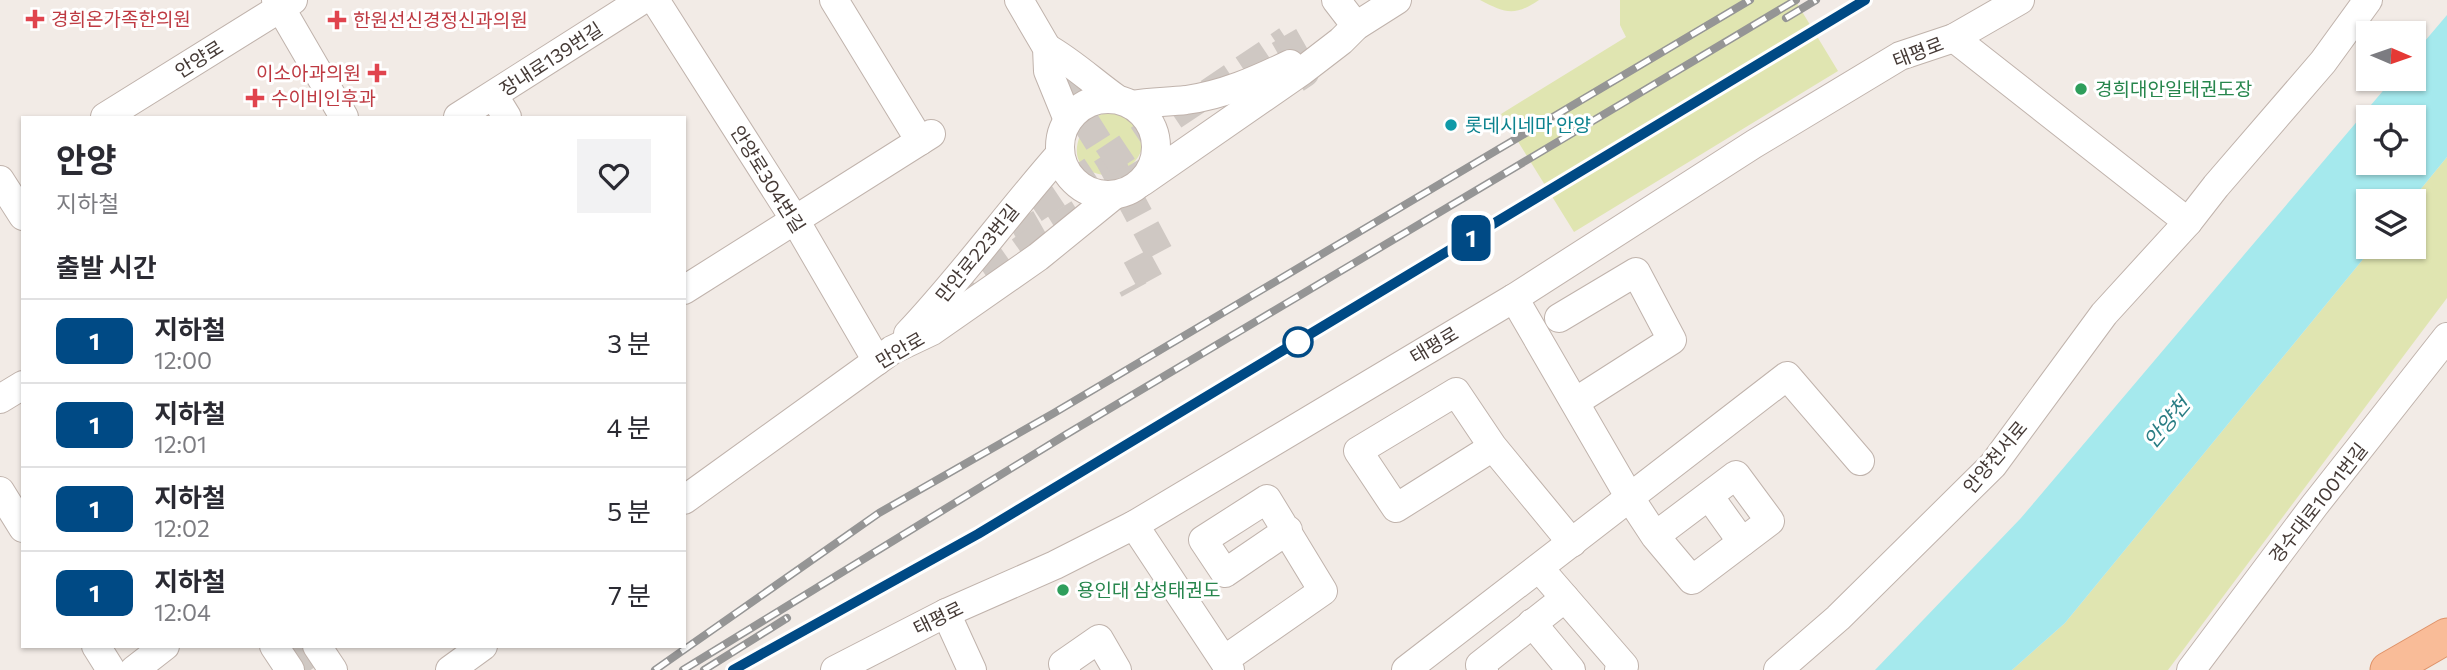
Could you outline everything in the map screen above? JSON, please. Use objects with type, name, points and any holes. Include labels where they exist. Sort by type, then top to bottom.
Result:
[{"type":"main road","points":[[2388,670],[2447,636]]},
{"type":"street","name":"장내로139번길","points":[[462,116],[500,106],[642,0]]},
{"type":"street","name":"안양로304번길","points":[[655,0],[794,220],[885,356]]},
{"type":"street","points":[[686,289],[926,137],[834,0]]},
{"type":"street","points":[[1018,0],[1047,48],[1048,71],[1068,120]]},
{"type":"street","points":[[1336,0],[1348,34]]},
{"type":"street","points":[[1348,34],[1241,86],[1216,94],[1186,100],[1125,102],[1098,99],[1081,107],[1068,120],[1062,131],[1060,154],[1066,172],[1078,186],[1094,194],[1123,194],[1302,71],[1396,0]]},
{"type":"street","name":"태평로","points":[[835,670],[946,613],[1055,565],[1134,525],[1514,298],[1754,144],[1900,56],[1954,38],[2020,0]]},
{"type":"street","name":"안양천서로","points":[[1778,670],[1838,618],[1993,465],[2104,314],[2188,222],[2323,62],[2368,0]]},
{"type":"street","points":[[283,3],[343,116]]},
{"type":"street","name":"안양로","points":[[107,116],[283,3]]},
{"type":"street","points":[[1954,38],[2188,222]]},
{"type":"street","points":[[1047,48],[1146,117],[1154,132],[1156,150],[1152,168],[1142,182]]},
{"type":"street","name":"만안로223번길","points":[[885,356],[953,285],[1060,154]]},
{"type":"street","points":[[6,178],[21,212]]},
{"type":"street","name":"만안로","points":[[686,499],[885,356],[932,331],[1038,257],[1113,196]]},
{"type":"street","points":[[1559,318],[1636,272],[1672,340],[1575,402]]},
{"type":"street","points":[[1514,298],[1630,498],[1655,536],[1692,580],[1770,521],[1710,436]]},
{"type":"street","name":"경수대로1001번길","points":[[2191,670],[2314,506],[2447,337]]},
{"type":"street","points":[[1406,670],[1787,376],[1860,461]]},
{"type":"street","points":[[0,399],[21,386]]},
{"type":"street","points":[[1493,447],[1396,508],[1358,451],[1456,391],[1493,447],[1572,543]]},
{"type":"street","points":[[1655,536],[1736,475]]},
{"type":"street","points":[[0,491],[21,525]]},
{"type":"street","points":[[1709,496],[1742,542]]},
{"type":"street","points":[[1134,525],[1227,665],[1323,591],[1288,530]]},
{"type":"street","points":[[1539,568],[1624,666],[1619,670]]},
{"type":"street","points":[[1485,670],[1480,664],[1565,598]]},
{"type":"street","points":[[946,613],[972,670]]},
{"type":"street","points":[[1532,623],[1571,670]]},
{"type":"street","points":[[1066,670],[1063,664],[1099,639],[1117,670]]},
{"type":"street","points":[[97,648],[111,670]]},
{"type":"street","points":[[134,670],[162,648]]},
{"type":"street","points":[[275,648],[290,670]]},
{"type":"street","points":[[318,648],[333,670]]},
{"type":"street","points":[[450,670],[480,648]]},
{"type":"green space","points":[[1480,0],[1539,0],[1523,9],[1510,11]]},
{"type":"green space","points":[[1620,0],[1795,0],[1838,71],[1574,232],[1501,114],[1626,37],[1620,25]]},
{"type":"green space","points":[[1111,112],[1130,117],[1141,127],[1144,139],[1141,152],[1133,164],[1120,172],[1105,175],[1088,170],[1082,165],[1077,151],[1080,135],[1090,121]]},
{"type":"green space","points":[[2447,157],[2447,298],[2168,670],[2012,670],[2065,623],[2363,259],[2426,259],[2426,189],[2421,189]]},
{"type":"water","name":"안양천","points":[[2447,15],[2447,157],[2421,189],[2356,189],[2356,259],[2363,259],[2065,623],[2012,670],[1875,670],[2021,518],[2356,123],[2356,175],[2426,175],[2426,105],[2371,105],[2383,91],[2426,91],[2426,40]]},
{"type":"tunnel","points":[[1284,36],[1305,73],[1296,79]]},
{"type":"tunnel","points":[[1034,241],[1021,218],[1287,40]]},
{"type":"tunnel","points":[[1061,83],[1109,159],[1162,258],[1127,277],[1134,290]]},
{"type":"tunnel","points":[[951,299],[1034,241],[1160,163]]},
{"type":"tunnel","points":[[298,648],[314,670]]},
{"type":"railway","points":[[655,670],[879,513],[1054,413],[1750,0]]},
{"type":"railway","points":[[683,670],[1067,434],[1796,0]]},
{"type":"railway","points":[[1786,18],[1816,0]]},
{"type":"railway","points":[[733,670],[978,534],[1865,0]]},
{"type":"railway","points":[[704,670],[787,618]]},
{"type":"metro line","name":"1","points":[[733,670],[978,534],[1865,0]]},
{"type":"place","name":"경희온가족한의원","points":[[35,19]]},
{"type":"place","name":"한원선신경정신과의원","points":[[337,20]]},
{"type":"place","name":"이소아과의원","points":[[377,73]]},
{"type":"place","name":"경희대안일태권도장","points":[[2081,89]]},
{"type":"place","name":"수이비인후과","points":[[255,98]]},
{"type":"place","name":"롯데시네마 안양","points":[[1451,125]]},
{"type":"place","name":"용인대 삼성태권도","points":[[1063,590]]}]
